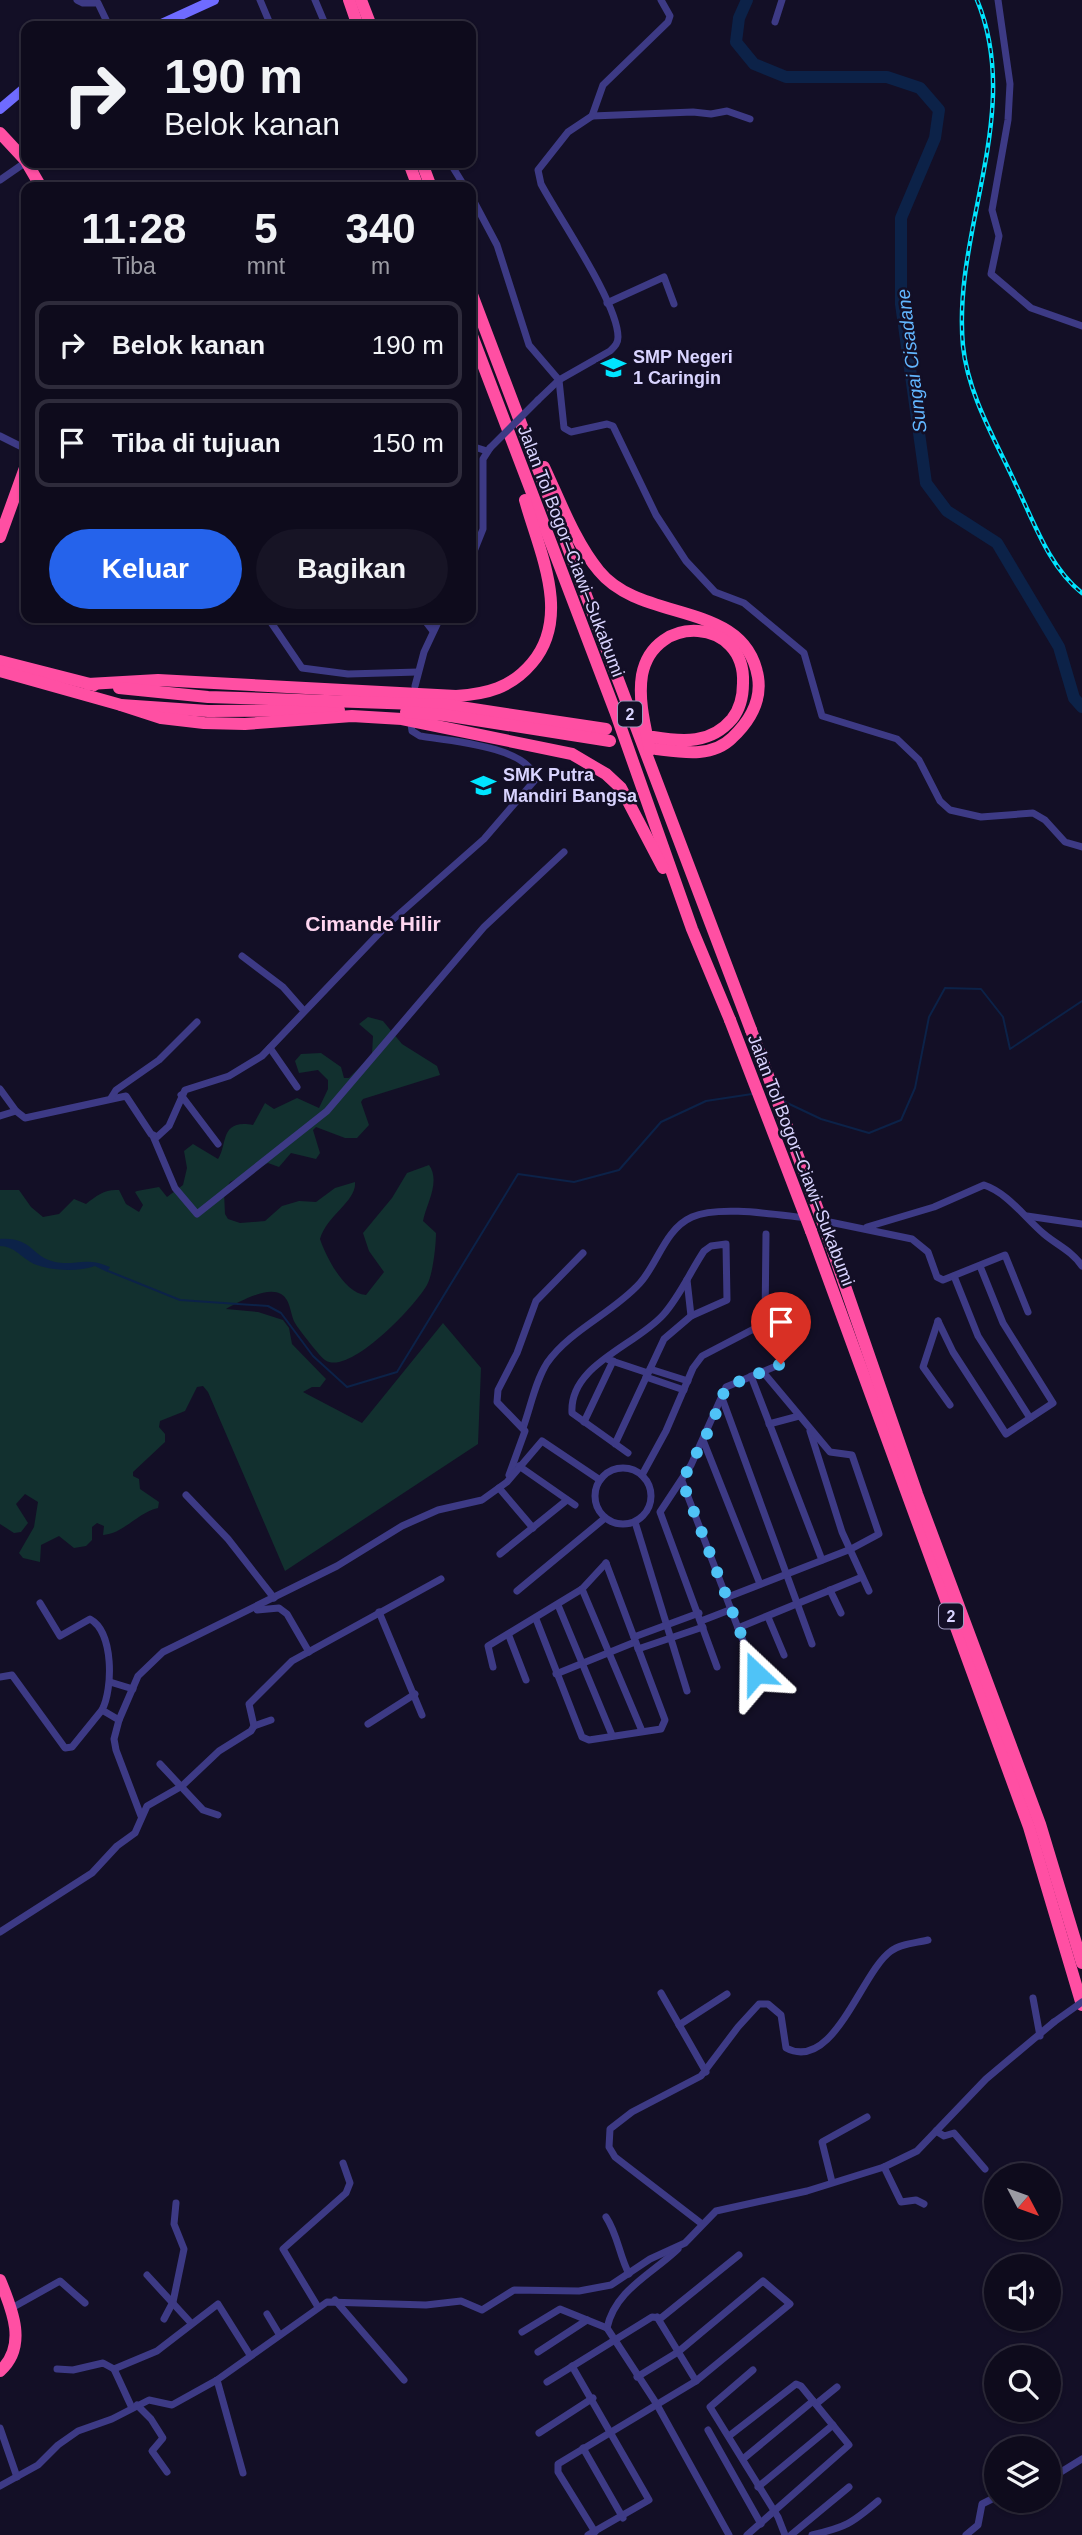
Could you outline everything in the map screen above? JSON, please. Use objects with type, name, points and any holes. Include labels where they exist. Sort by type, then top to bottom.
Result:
[{"type":"highway","points":[[349,0],[356,21]]},
{"type":"highway","points":[[361,0],[369,21]]},
{"type":"highway","points":[[0,133],[21,156]]},
{"type":"highway","name":"Jalan Tol Bogor–Ciawi–Sukabumi","points":[[476,306],[827,1234],[917,1494],[1040,1825],[1082,1963]]},
{"type":"highway","name":"Jalan Tol Bogor–Ciawi–Sukabumi","points":[[476,347],[615,711],[692,929],[811,1231],[1029,1828],[1082,2003]]},
{"type":"highway","points":[[510,398],[570,520],[599,571],[638,600],[723,626],[743,641],[755,659],[759,684],[757,704],[745,724],[729,741],[712,750],[691,752],[654,743],[703,739],[718,732],[734,717],[743,690],[742,665],[737,653],[714,634],[696,629],[665,639],[651,652],[642,673],[643,714],[661,795]]},
{"type":"highway","points":[[88,684],[158,680],[456,696],[496,690],[512,682],[539,654],[548,636],[552,613],[544,565],[499,412]]},
{"type":"highway","points":[[0,537],[21,479]]},
{"type":"highway","points":[[0,661],[88,684],[208,697],[447,705],[608,735],[444,715],[355,709],[208,711],[121,705]]},
{"type":"highway","points":[[0,671],[161,718],[245,724],[352,716],[402,719],[572,754],[606,774],[629,801],[692,929]]},
{"type":"highway","points":[[0,2280],[16,2332],[15,2348],[0,2371]]},
{"type":"street","points":[[77,0],[83,4],[98,3],[107,21]]},
{"type":"street","points":[[168,21],[214,0]]},
{"type":"street","points":[[260,0],[269,21]]},
{"type":"street","points":[[315,0],[324,21]]},
{"type":"street","points":[[592,116],[603,85],[629,62],[651,35],[668,22],[670,16],[661,0]]},
{"type":"street","points":[[775,22],[782,0]]},
{"type":"street","points":[[998,0],[1010,84],[1008,120],[992,210],[999,236],[991,274],[1031,308],[1082,326]]},
{"type":"street","points":[[0,109],[21,91]]},
{"type":"street","points":[[476,546],[483,529],[483,459],[488,450],[559,380],[582,369],[616,344],[615,324],[607,303],[543,189],[538,172],[562,138],[592,116],[693,112],[711,114],[727,111],[750,119]]},
{"type":"street","points":[[0,180],[21,166]]},
{"type":"street","points":[[476,205],[497,245],[529,345],[559,380],[564,428],[571,432],[607,424],[614,428],[656,514],[686,561],[715,592],[744,603],[804,653],[824,718],[897,739],[919,760],[940,801],[950,810],[981,817],[1033,813],[1045,820],[1065,842],[1082,847]]},
{"type":"street","points":[[607,303],[664,277],[674,304]]},
{"type":"street","points":[[0,436],[21,446]]},
{"type":"street","points":[[476,447],[488,450]]},
{"type":"street","points":[[271,623],[302,668],[348,674],[418,673]]},
{"type":"street","points":[[427,623],[433,631]]},
{"type":"street","points":[[415,686],[437,623]]},
{"type":"street","points":[[153,1136],[160,1136],[167,1130],[181,1095],[188,1088],[240,1070],[270,1048],[389,923],[484,839],[535,780],[535,775],[526,765],[502,752],[420,736],[412,731],[411,724]]},
{"type":"street","points":[[0,1088],[16,1111],[29,1118],[111,1098],[128,1097],[153,1136],[175,1188],[197,1214],[327,1111],[484,927],[564,852]]},
{"type":"street","points":[[242,956],[283,987],[304,1011]]},
{"type":"street","points":[[111,1098],[116,1090],[159,1060],[197,1022]]},
{"type":"street","points":[[270,1048],[296,1087]]},
{"type":"street","points":[[181,1095],[218,1144]]},
{"type":"street","points":[[0,1116],[16,1111]]},
{"type":"street","points":[[867,1227],[934,1207],[984,1185],[1027,1216],[1043,1234],[1079,1258],[1082,1266]]},
{"type":"street","points":[[507,1482],[524,1436],[523,1428],[540,1377],[551,1358],[625,1299],[647,1275],[671,1234],[682,1223],[708,1213],[746,1213],[867,1227],[912,1239],[928,1252],[937,1277],[943,1280],[1006,1255],[1028,1312]]},
{"type":"street","points":[[1027,1216],[1082,1224]]},
{"type":"street","points":[[642,1475],[702,1356],[765,1323],[766,1234]]},
{"type":"street","points":[[615,1444],[664,1339],[691,1316],[727,1300],[726,1244],[710,1246],[704,1251],[671,1305],[649,1330],[577,1385],[571,1398],[572,1413],[584,1422],[615,1444],[628,1453]]},
{"type":"street","points":[[523,1428],[497,1402],[498,1390],[520,1347],[536,1301],[583,1253]]},
{"type":"street","points":[[950,1405],[923,1367],[938,1321],[953,1352],[1006,1434],[1054,1401],[1003,1323],[980,1266]]},
{"type":"street","points":[[954,1276],[978,1336],[1030,1418]]},
{"type":"street","points":[[687,1280],[691,1316]]},
{"type":"street","points":[[610,1360],[648,1373],[684,1390]]},
{"type":"street","points":[[584,1422],[610,1360]]},
{"type":"street","points":[[717,1667],[661,1515],[661,1508],[682,1481],[729,1385],[781,1364]]},
{"type":"street","points":[[763,1372],[833,1454]]},
{"type":"street","points":[[648,1373],[688,1381]]},
{"type":"street","points":[[751,1376],[822,1560]]},
{"type":"street","points":[[722,1397],[812,1644]]},
{"type":"street","points":[[769,1424],[799,1416]]},
{"type":"street","points":[[810,1430],[818,1461],[869,1591]]},
{"type":"street","points":[[704,1440],[761,1584]]},
{"type":"street","points":[[141,1816],[114,1739],[119,1720],[142,1671],[163,1652],[337,1566],[402,1526],[438,1510],[482,1500],[507,1482],[542,1441],[600,1480]]},
{"type":"street","points":[[728,1597],[851,1549],[879,1534],[878,1523],[852,1455],[847,1452],[833,1454],[818,1461]]},
{"type":"street","points":[[519,1466],[575,1505]]},
{"type":"street","points":[[615,1469],[634,1470],[642,1475],[652,1494],[650,1506],[635,1522],[615,1523],[606,1518],[595,1500],[600,1480],[615,1469]]},
{"type":"street","points":[[682,1481],[756,1673]]},
{"type":"street","points":[[499,1488],[533,1528]]},
{"type":"street","points":[[186,1494],[228,1538],[274,1598]]},
{"type":"street","points":[[500,1554],[567,1500]]},
{"type":"street","points":[[517,1591],[606,1518]]},
{"type":"street","points":[[635,1522],[687,1691]]},
{"type":"street","points":[[493,1667],[486,1648],[582,1588],[606,1563],[666,1723],[661,1729],[590,1740],[582,1737],[536,1619]]},
{"type":"street","points":[[738,1628],[862,1577]]},
{"type":"street","points":[[254,1726],[248,1707],[287,1664],[441,1578]]},
{"type":"street","points":[[582,1588],[642,1731]]},
{"type":"street","points":[[830,1591],[841,1613]]},
{"type":"street","points":[[0,1678],[12,1675],[65,1748],[72,1747],[102,1710],[110,1682],[106,1645],[97,1623],[90,1619],[60,1636],[40,1603]]},
{"type":"street","points":[[558,1605],[612,1735]]},
{"type":"street","points":[[243,1614],[279,1608],[287,1614],[309,1652]]},
{"type":"street","points":[[636,1643],[669,1638],[701,1620],[732,1609]]},
{"type":"street","points":[[379,1612],[422,1715]]},
{"type":"street","points":[[768,1617],[784,1655]]},
{"type":"street","points":[[556,1674],[636,1643],[665,1625],[701,1620]]},
{"type":"street","points":[[509,1636],[526,1680]]},
{"type":"street","points":[[110,1682],[132,1689]]},
{"type":"street","points":[[368,1724],[415,1694]]},
{"type":"street","points":[[102,1710],[119,1720]]},
{"type":"street","points":[[0,1932],[94,1871],[117,1846],[135,1833],[147,1806],[180,1787],[217,1752],[251,1731],[254,1726],[271,1720]]},
{"type":"street","points":[[160,1764],[205,1812],[218,1815]]},
{"type":"street","points":[[702,2224],[615,2157],[608,2139],[610,2129],[615,2123],[706,2072],[738,2027],[754,2008],[764,2003],[781,2015],[782,2042],[786,2048],[801,2053],[816,2048],[835,2030],[874,1969],[891,1951],[928,1940]]},
{"type":"street","points":[[661,1993],[706,2072]]},
{"type":"street","points":[[679,2025],[727,1994]]},
{"type":"street","points":[[1033,1998],[1040,2036]]},
{"type":"street","points":[[607,2328],[615,2306],[630,2287],[685,2242],[708,2216],[723,2209],[784,2197],[884,2166],[920,2149],[986,2079],[1054,2022],[1082,2003]]},
{"type":"street","points":[[832,2182],[822,2142],[867,2117]]},
{"type":"street","points":[[936,2131],[944,2136],[954,2133],[984,2168]]},
{"type":"street","points":[[318,2307],[283,2249],[346,2193],[350,2183],[343,2163]]},
{"type":"street","points":[[884,2166],[901,2202],[916,2200],[924,2204]]},
{"type":"street","points":[[164,2319],[173,2302],[184,2249],[174,2224],[176,2203]]},
{"type":"street","points":[[606,2217],[617,2239],[618,2253],[629,2274]]},
{"type":"street","points":[[0,2486],[38,2465],[68,2437],[149,2400],[168,2407],[217,2380],[318,2307],[335,2300],[393,2305],[461,2301],[482,2310],[514,2290],[586,2290],[611,2285],[650,2259],[685,2242]]},
{"type":"street","points":[[547,2382],[652,2317],[661,2318],[739,2255]]},
{"type":"street","points":[[147,2275],[191,2323]]},
{"type":"street","points":[[10,2309],[60,2281],[85,2303]]},
{"type":"street","points":[[572,2366],[612,2431],[649,2500],[623,2518],[592,2533],[557,2468],[583,2448],[612,2431],[656,2403],[696,2381],[790,2304],[763,2281],[678,2352],[637,2377]]},
{"type":"street","points":[[335,2300],[404,2380]]},
{"type":"street","points":[[114,2369],[157,2351],[218,2304],[250,2356]]},
{"type":"street","points":[[522,2332],[560,2309],[607,2328],[656,2403],[729,2535]]},
{"type":"street","points":[[267,2314],[279,2334]]},
{"type":"street","points":[[657,2318],[696,2381]]},
{"type":"street","points":[[538,2352],[587,2320]]},
{"type":"street","points":[[57,2369],[73,2370],[103,2363],[114,2369],[134,2406],[151,2419],[163,2438],[152,2451],[167,2472]]},
{"type":"street","points":[[753,2370],[710,2405],[785,2535]]},
{"type":"street","points":[[217,2380],[243,2473]]},
{"type":"street","points":[[729,2436],[793,2385],[801,2386],[848,2443],[847,2450],[758,2529],[747,2535]]},
{"type":"street","points":[[743,2459],[837,2387]]},
{"type":"street","points":[[539,2432],[593,2399]]},
{"type":"street","points":[[758,2487],[833,2426]]},
{"type":"street","points":[[0,2428],[17,2477]]},
{"type":"street","points":[[708,2430],[758,2529]]},
{"type":"street","points":[[583,2448],[623,2518]]},
{"type":"street","points":[[1061,2472],[1082,2459]]},
{"type":"street","points":[[792,2535],[849,2487]]},
{"type":"street","points":[[792,2535],[837,2531],[849,2525],[878,2501]]},
{"type":"street","points":[[965,2535],[978,2525],[981,2506],[984,2504]]},
{"type":"green space","points":[[368,1017],[383,1021],[402,1044],[437,1066],[440,1075],[363,1099],[361,1102],[369,1125],[357,1138],[345,1138],[316,1127],[313,1130],[320,1153],[316,1159],[291,1153],[279,1167],[268,1163],[230,1182],[224,1192],[225,1214],[228,1219],[240,1223],[265,1221],[282,1206],[299,1201],[316,1202],[335,1188],[355,1182],[351,1196],[320,1239],[344,1282],[358,1293],[366,1295],[384,1272],[369,1251],[363,1233],[392,1198],[407,1173],[429,1165],[434,1179],[423,1221],[436,1233],[435,1252],[427,1285],[410,1308],[381,1336],[350,1358],[336,1362],[325,1360],[309,1342],[295,1323],[289,1303],[281,1294],[261,1293],[226,1309],[258,1312],[283,1320],[289,1328],[292,1344],[326,1379],[320,1387],[312,1387],[303,1392],[362,1423],[443,1323],[481,1368],[478,1444],[285,1571],[208,1392],[203,1386],[197,1387],[185,1411],[160,1421],[159,1427],[165,1434],[165,1442],[133,1472],[133,1476],[139,1479],[140,1489],[159,1502],[158,1508],[110,1534],[103,1535],[104,1526],[97,1523],[92,1527],[92,1540],[86,1546],[74,1548],[59,1536],[41,1545],[40,1562],[23,1558],[19,1553],[34,1527],[38,1502],[25,1494],[16,1504],[28,1523],[21,1532],[14,1533],[0,1524],[0,1190],[19,1190],[31,1207],[43,1217],[59,1214],[74,1199],[86,1204],[109,1190],[119,1190],[126,1204],[139,1212],[143,1205],[135,1192],[159,1187],[167,1197],[183,1185],[187,1168],[184,1151],[193,1144],[218,1159],[230,1129],[242,1124],[253,1125],[265,1103],[274,1109],[297,1098],[319,1108],[328,1089],[328,1080],[318,1070],[299,1073],[295,1061],[301,1054],[321,1053],[341,1067],[344,1078],[349,1078],[372,1055],[373,1036],[359,1024]]},
{"type":"water","points":[[0,1239],[19,1241],[55,1262],[94,1262],[110,1267],[107,1272],[95,1266],[73,1270],[41,1266],[10,1248],[0,1246]]},
{"type":"waterway","name":"Sungai Cisadane","points":[[747,0],[739,18],[736,42],[754,64],[786,77],[887,77],[920,88],[939,110],[935,138],[901,218],[901,304],[926,483],[947,511],[997,543],[1059,647],[1074,698],[1082,707]]},
{"type":"waterway","points":[[783,1101],[821,1119],[869,1133],[901,1120],[915,1088],[929,1017],[945,988],[981,989],[1003,1017],[1010,1049],[1082,1001]]},
{"type":"waterway","points":[[108,1271],[180,1300],[268,1306],[281,1313],[313,1356],[347,1387],[397,1372],[518,1174],[574,1182],[619,1170],[661,1122],[706,1101],[752,1094]]},
{"type":"railway","points":[[977,0],[989,43],[993,86],[984,172],[967,259],[962,303],[966,364],[984,417],[1043,543],[1060,570],[1082,593]]},
{"type":"place","name":"SMP Negeri 1 Caringin","points":[[613,367]]},
{"type":"place","name":"SMK Putra Mandiri Bangsa","points":[[483,785]]},
{"type":"district","name":"Cimande Hilir","points":[[373,924]]},
{"type":"route","points":[[756,1673],[682,1481],[711,1426],[726,1387],[781,1364]]}]
